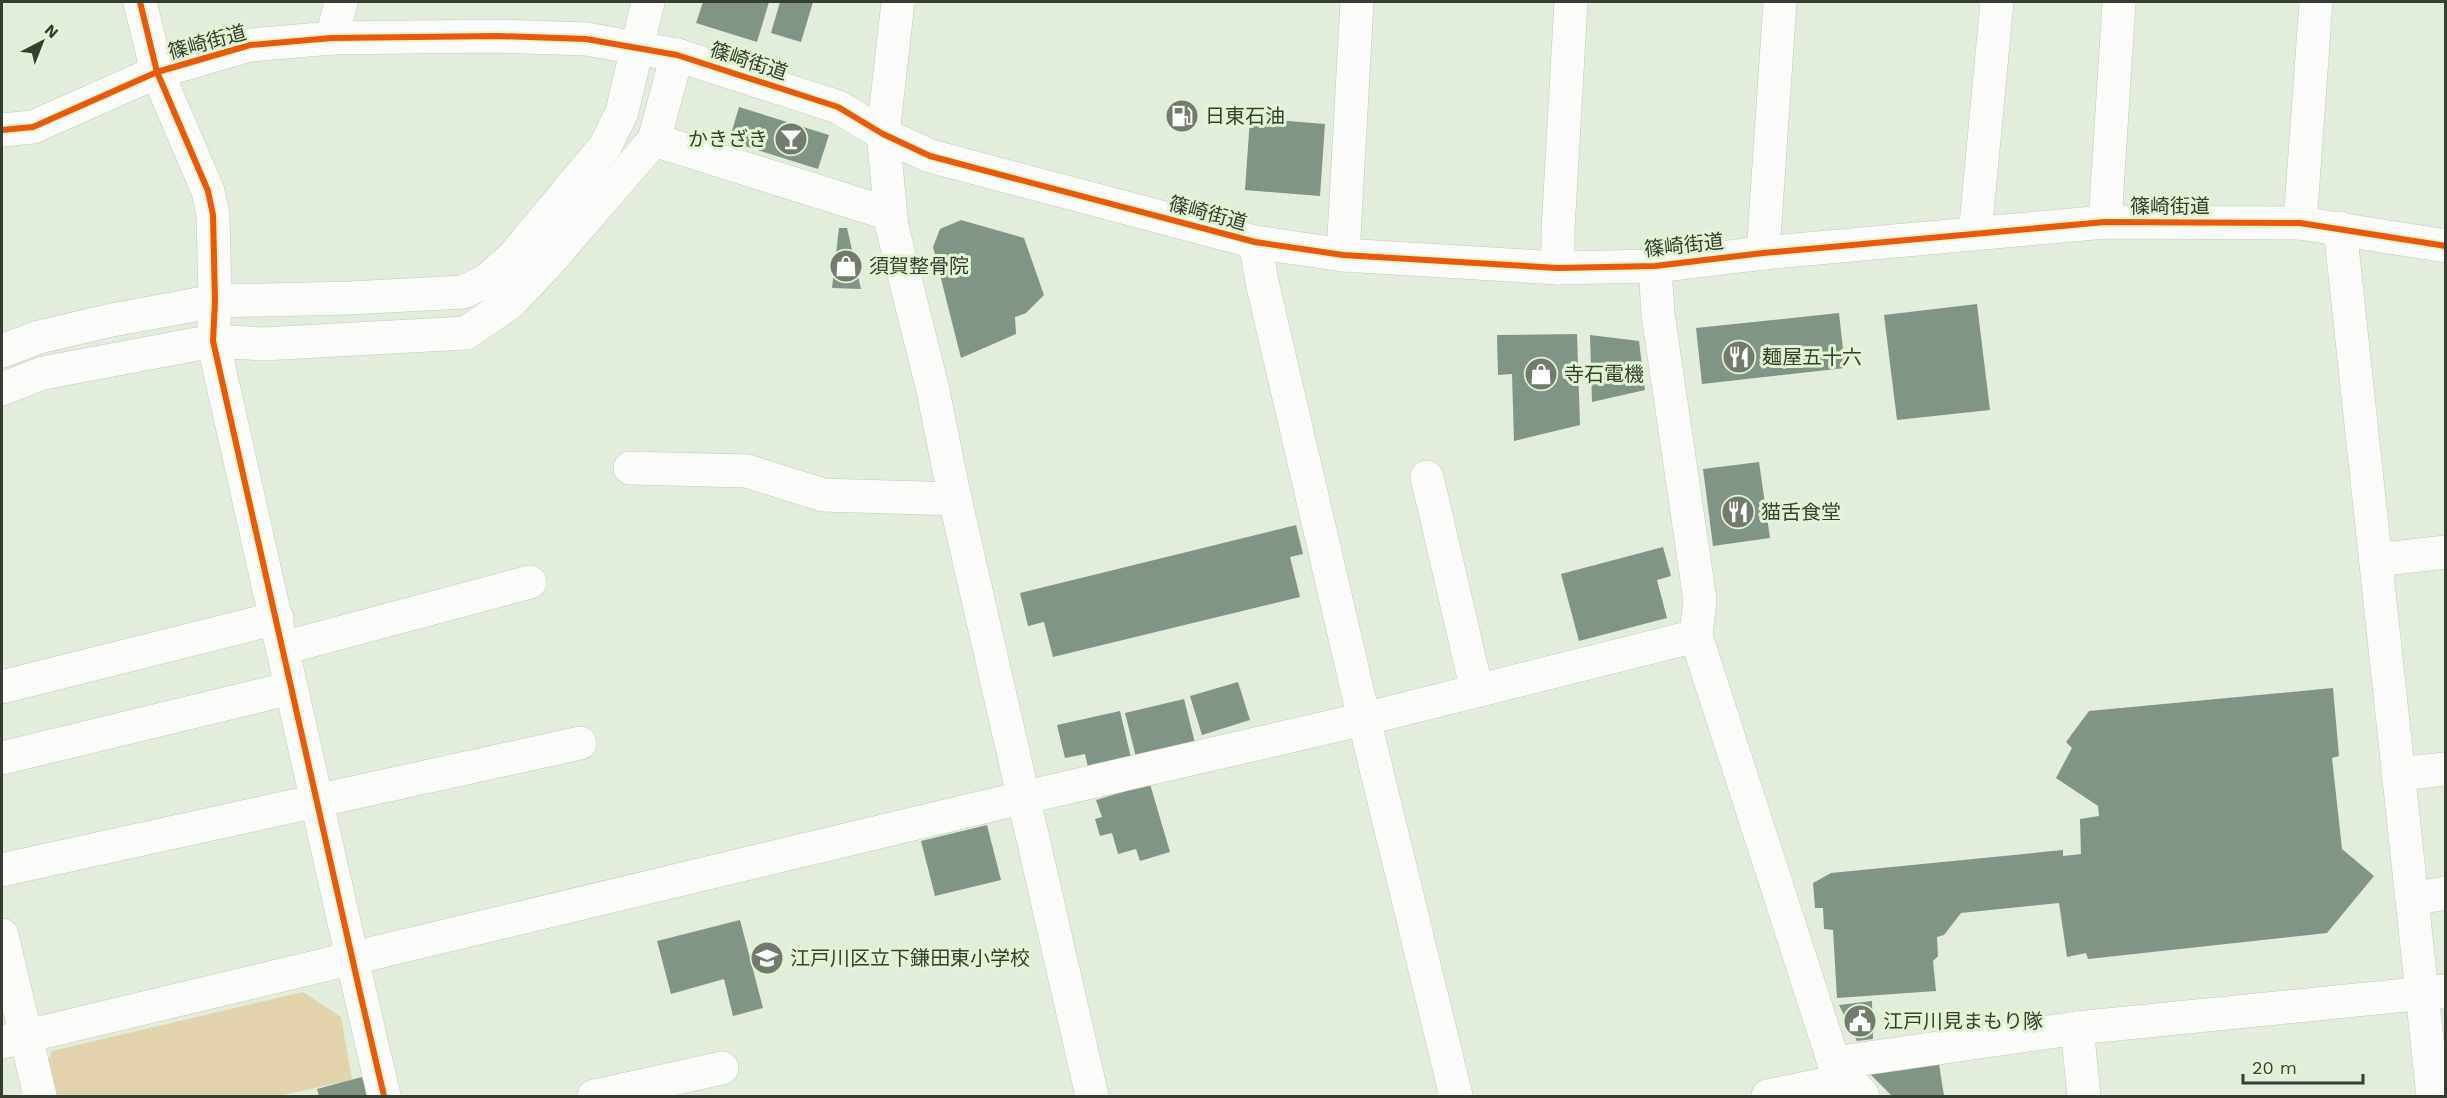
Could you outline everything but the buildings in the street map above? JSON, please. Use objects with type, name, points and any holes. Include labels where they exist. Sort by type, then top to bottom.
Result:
[{"type":"street","points":[[140,2],[157,72],[208,191],[213,214],[215,301],[213,341],[280,633],[315,802],[384,1096]]},
{"type":"street","points":[[332,38],[341,2]]},
{"type":"street","points":[[2,351],[39,337],[111,320],[215,301],[351,298],[463,292],[486,281],[513,257],[606,145],[622,112],[648,2]]},
{"type":"street","points":[[898,2],[883,134],[890,214],[932,386],[955,499],[1092,1096]]},
{"type":"street","points":[[1343,255],[1357,2]]},
{"type":"street","points":[[1558,268],[1558,230],[1571,2]]},
{"type":"street","points":[[1763,253],[1780,2]]},
{"type":"street","points":[[1975,234],[1997,2]]},
{"type":"street","points":[[2105,222],[2119,2]]},
{"type":"street","points":[[2300,223],[2316,2]]},
{"type":"street","name":"篠崎街道","points":[[2,130],[33,127],[157,72],[250,45],[332,38],[508,36],[586,39],[677,55],[838,107],[883,134],[930,156],[1255,242],[1343,255],[1558,268],[1655,266],[1763,253],[2105,222],[2300,223],[2445,246]]},
{"type":"street","points":[[2,389],[43,373],[213,341],[263,344],[466,333],[510,303],[546,265],[654,140],[677,55]]},
{"type":"street","points":[[654,140],[890,214]]},
{"type":"street","points":[[2340,228],[2412,899],[2434,992],[2433,1096]]},
{"type":"street","points":[[1255,242],[1262,282],[1364,719],[1456,1096]]},
{"type":"street","points":[[1655,266],[1658,314],[1700,600],[1696,636],[1846,1084]]},
{"type":"street","points":[[630,468],[747,471],[824,495],[955,499]]},
{"type":"street","points":[[1427,477],[1477,691]]},
{"type":"street","points":[[2376,560],[2445,552]]},
{"type":"street","points":[[2,687],[530,582]]},
{"type":"street","points":[[14,1039],[1364,719],[1696,636]]},
{"type":"street","points":[[2,758],[291,688]]},
{"type":"street","points":[[2,870],[580,743]]},
{"type":"street","points":[[2398,774],[2445,769]]},
{"type":"street","points":[[2412,899],[2445,893]]},
{"type":"street","points":[[2,934],[14,1039],[40,1096]]},
{"type":"street","points":[[1768,1096],[1846,1084],[2077,1028],[2434,992]]},
{"type":"street","points":[[2077,1028],[2084,1096]]},
{"type":"street","points":[[594,1096],[722,1068]]},
{"type":"shaded area","points":[[303,992],[341,1017],[352,1080],[278,1096],[56,1096],[48,1062],[52,1051]]},
{"type":"cycle path","points":[[140,2],[157,72],[208,191],[213,215],[215,301],[213,341],[384,1096]]},
{"type":"cycle path","points":[[2,130],[33,127],[157,72],[250,45],[332,38],[497,36],[586,39],[677,55],[838,107],[883,134],[930,156],[1255,242],[1343,255],[1558,268],[1655,266],[1763,253],[2105,222],[2300,223],[2446,246]]},
{"type":"place","name":"日東石油","points":[[1182,116]]},
{"type":"place","name":"かきざき","points":[[791,139]]},
{"type":"place","name":"須賀整骨院","points":[[846,266]]},
{"type":"place","name":"麺屋五十六","points":[[1739,357]]},
{"type":"place","name":"寺石電機","points":[[1541,374]]},
{"type":"place","name":"猫舌食堂","points":[[1738,512]]},
{"type":"place","name":"江戸川区立下鎌田東小学校","points":[[767,958]]},
{"type":"place","name":"江戸川見まもり隊","points":[[1860,1021]]}]
